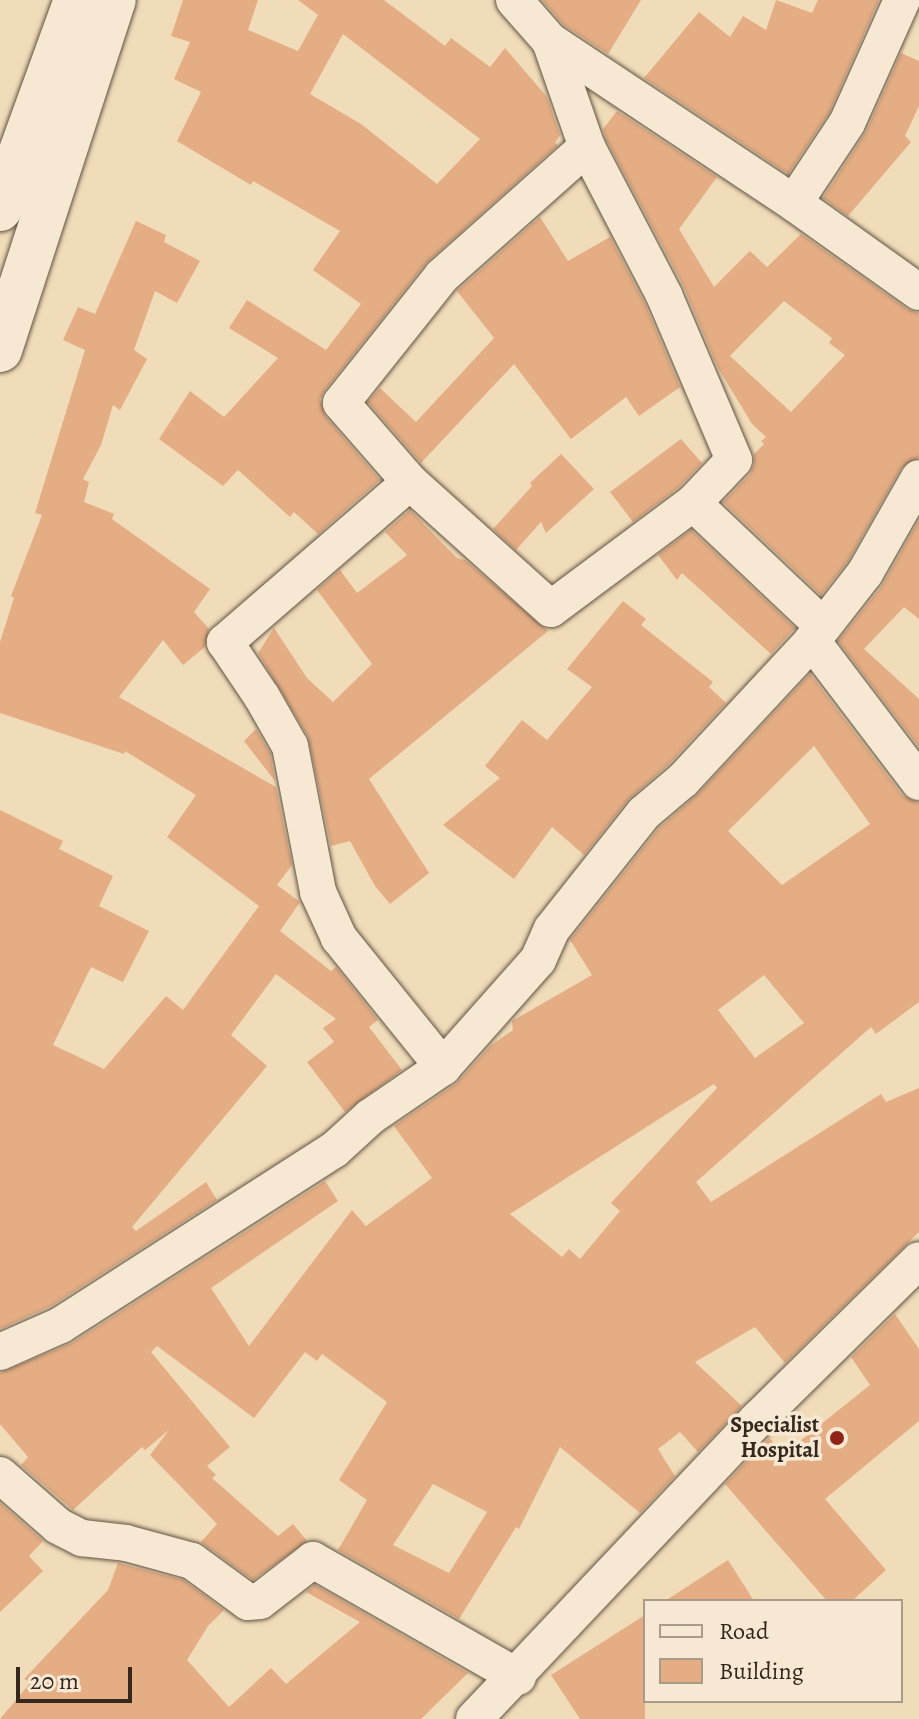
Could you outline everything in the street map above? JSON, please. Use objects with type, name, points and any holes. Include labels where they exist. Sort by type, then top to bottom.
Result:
[{"type":"main road","points":[[0,209],[10,145],[76,0]]},
{"type":"main road","points":[[0,350],[114,0]]},
{"type":"street","points":[[514,0],[550,41],[794,203],[919,292]]},
{"type":"street","points":[[794,203],[847,123],[902,0]]},
{"type":"street","points":[[550,41],[587,147],[664,295],[734,460],[693,503],[551,609],[410,482],[341,403],[442,276],[587,147]]},
{"type":"street","points":[[0,1352],[61,1325],[334,1150],[370,1117],[443,1067],[538,960],[552,929],[644,813],[683,780],[818,633],[865,573],[919,478]]},
{"type":"street","points":[[410,482],[225,642],[290,746],[318,892],[339,938],[443,1067]]},
{"type":"street","points":[[693,503],[818,633],[919,782]]},
{"type":"street","points":[[474,1719],[518,1677],[758,1419],[919,1260]]},
{"type":"street","points":[[0,1475],[58,1526],[82,1538],[126,1543],[192,1561],[248,1602],[260,1601],[313,1560],[518,1677]]},
{"type":"building","points":[[183,0],[258,0],[248,30],[298,51],[318,15],[298,0],[384,0],[445,46],[451,38],[490,67],[505,48],[547,97],[560,135],[555,143],[558,145],[426,263],[325,390],[320,399],[325,416],[380,480],[318,534],[294,512],[290,517],[238,470],[223,486],[159,439],[190,391],[224,417],[278,358],[229,328],[247,300],[326,350],[361,304],[313,270],[340,231],[253,181],[251,185],[177,141],[201,92],[174,79],[190,42],[171,36]],"holes":[[[343,34],[480,139],[437,184],[361,124],[310,94]]]},
{"type":"building","points":[[542,0],[641,0],[608,54],[564,25]]},
{"type":"building","points":[[776,0],[812,13],[818,0],[879,0],[829,113],[788,174],[644,78],[699,12],[730,37],[743,16],[766,30]]},
{"type":"building","points":[[901,53],[919,61],[919,106],[905,136],[911,142],[848,216],[823,198],[866,132]]},
{"type":"building","points":[[617,111],[717,177],[679,229],[714,287],[750,251],[767,267],[801,234],[907,309],[919,313],[919,457],[901,468],[848,561],[821,595],[723,502],[750,474],[754,454],[764,444],[761,441],[766,437],[752,424],[718,368],[683,285],[603,129]],"holes":[[[784,301],[832,338],[829,343],[845,355],[791,412],[730,356]]]},
{"type":"building","points":[[540,217],[568,261],[610,237],[645,304],[680,387],[639,416],[626,397],[571,439],[514,364],[421,463],[368,402],[380,388],[416,422],[494,338],[457,291]]},
{"type":"building","points":[[136,221],[166,235],[164,242],[200,261],[177,303],[155,291],[134,350],[147,359],[120,410],[113,405],[101,445],[83,479],[89,482],[84,502],[114,514],[112,519],[210,589],[194,612],[209,629],[205,647],[183,665],[163,640],[119,697],[276,787],[292,865],[277,885],[300,902],[280,931],[331,971],[336,967],[378,1020],[369,1027],[402,1070],[345,1112],[307,1062],[334,1042],[323,1028],[336,1019],[276,974],[231,1035],[267,1066],[132,1227],[136,1231],[206,1182],[217,1200],[51,1306],[0,1329],[0,810],[63,841],[59,849],[113,876],[99,906],[149,931],[123,982],[91,967],[53,1045],[104,1069],[166,996],[183,1010],[259,906],[167,837],[196,795],[125,751],[124,754],[0,713],[0,642],[14,598],[11,596],[42,515],[35,513],[85,350],[63,340],[78,307],[95,314]]},
{"type":"building","points":[[681,439],[702,463],[679,487],[633,522],[610,492]]},
{"type":"building","points":[[561,454],[594,489],[546,533],[541,522],[516,550],[493,529],[532,486],[530,483]]},
{"type":"building","points":[[410,510],[457,558],[465,560],[548,631],[369,779],[429,873],[390,904],[375,886],[350,841],[331,846],[308,736],[258,653],[274,628],[307,678],[333,702],[372,664],[317,590],[340,570],[357,593],[407,555],[385,532]]},
{"type":"building","points":[[919,520],[919,619],[904,607],[864,649],[919,699],[919,747],[838,641],[882,586]]},
{"type":"building","points":[[691,530],[795,628],[771,654],[682,573],[677,580],[658,555]]},
{"type":"building","points":[[623,601],[646,619],[641,625],[713,682],[709,687],[726,703],[668,765],[628,800],[584,855],[552,827],[514,879],[443,825],[500,778],[485,766],[522,720],[547,740],[592,687],[567,669]]},
{"type":"building","points":[[810,674],[902,795],[919,803],[919,1002],[876,1034],[871,1027],[696,1182],[711,1202],[881,1094],[886,1102],[919,1088],[919,1232],[785,1363],[755,1327],[695,1362],[742,1406],[698,1452],[680,1432],[658,1449],[675,1476],[640,1513],[560,1447],[519,1529],[516,1527],[459,1619],[338,1550],[367,1500],[339,1480],[387,1402],[322,1354],[317,1361],[305,1352],[254,1418],[157,1346],[151,1352],[230,1447],[207,1466],[216,1475],[212,1478],[278,1536],[293,1524],[307,1541],[253,1580],[201,1542],[217,1524],[150,1455],[169,1430],[145,1450],[142,1447],[73,1510],[21,1465],[28,1457],[0,1424],[0,1373],[72,1343],[325,1181],[338,1201],[211,1288],[249,1346],[352,1210],[366,1226],[432,1178],[394,1126],[457,1083],[490,1046],[513,1030],[512,1021],[592,975],[570,940],[659,828],[698,794]],"holes":[[[814,746],[870,824],[782,885],[728,831]],[[764,975],[804,1023],[755,1058],[718,1010]],[[714,1084],[717,1088],[611,1203],[620,1211],[580,1259],[569,1249],[562,1257],[510,1214]],[[433,1484],[487,1512],[449,1573],[393,1545]]]},
{"type":"building","points":[[256,729],[270,753],[275,781],[244,741]]},
{"type":"building","points":[[895,1314],[919,1349],[919,1421],[825,1499],[886,1570],[854,1599],[825,1599],[725,1484],[769,1438],[785,1453],[870,1385],[851,1357]]},
{"type":"building","points":[[0,1503],[43,1541],[29,1556],[43,1571],[0,1612]]},
{"type":"building","points":[[728,1560],[753,1599],[668,1599]]},
{"type":"building","points":[[118,1563],[183,1580],[224,1610],[208,1626],[187,1660],[229,1707],[271,1668],[286,1684],[360,1622],[306,1592],[315,1585],[468,1673],[421,1719],[0,1719],[31,1682],[24,1679],[108,1590]]},
{"type":"building","points":[[643,1616],[645,1719],[580,1719],[551,1675]]},
{"type":"place","name":"Specialist Hospital","points":[[837,1438]]}]
